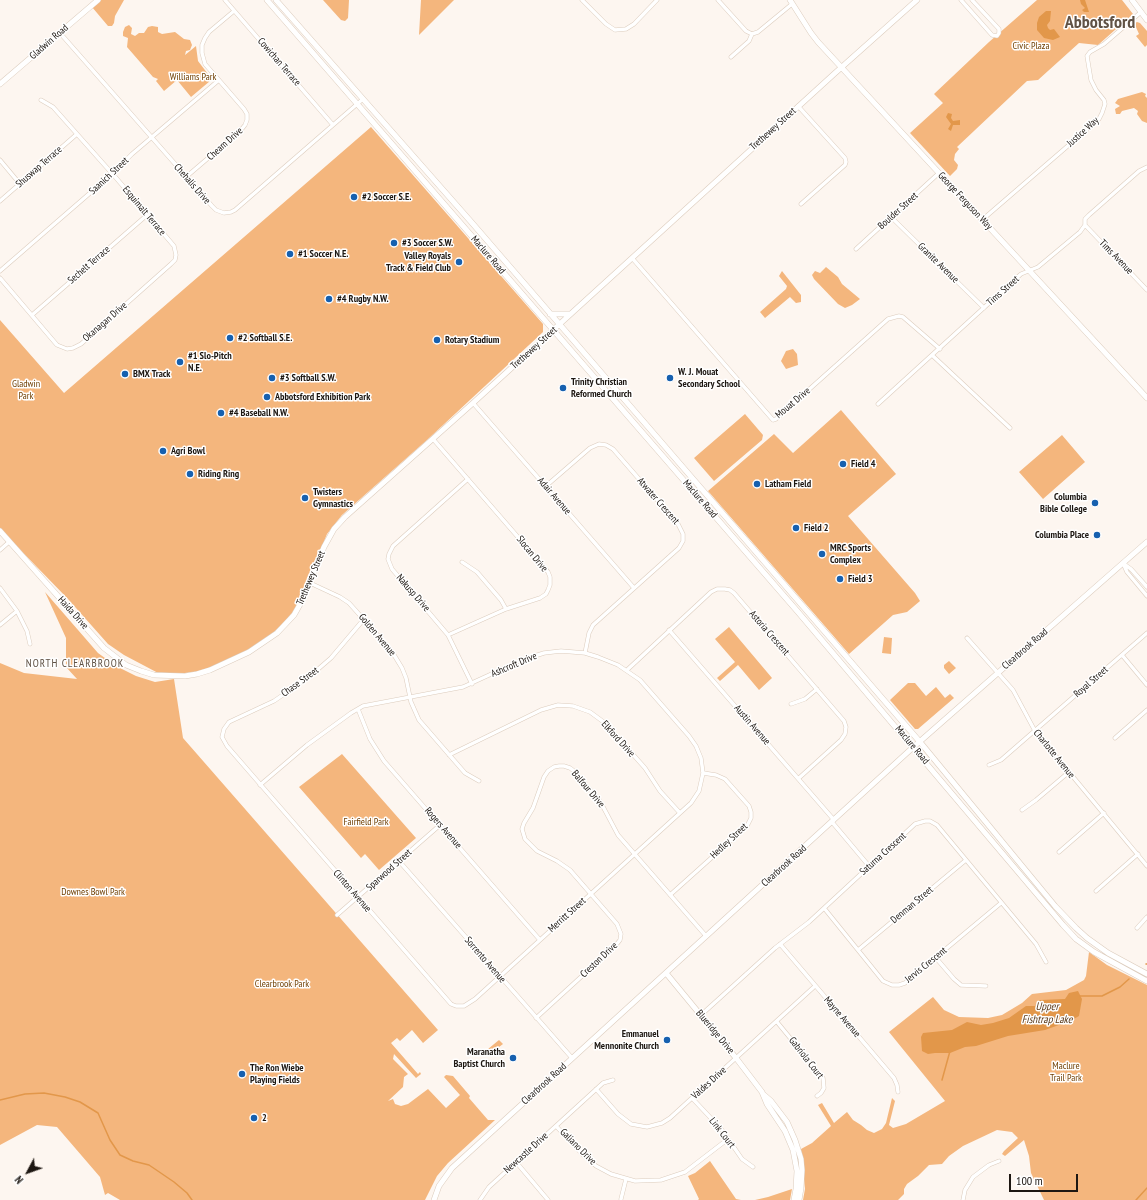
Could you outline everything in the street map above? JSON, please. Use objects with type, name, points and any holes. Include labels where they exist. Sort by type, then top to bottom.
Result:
[{"type":"main road","name":"Gladwin Road","points":[[0,84],[98,0]]},
{"type":"main road","name":"Maclure Road","points":[[267,0],[914,747],[1063,925],[1076,938],[1098,955],[1147,981]]},
{"type":"main road","name":"Maclure Road","points":[[276,0],[920,742],[1055,906],[1087,938],[1108,953],[1147,974]]},
{"type":"main road","name":"Trethewey Street","points":[[160,676],[185,676],[210,670],[238,658],[260,645],[283,628],[294,615],[303,599],[324,547],[334,529],[340,522],[559,325],[841,67],[917,0]]},
{"type":"main road","points":[[1132,0],[1147,20]]},
{"type":"main road","name":"George Ferguson Way","points":[[791,2],[814,38],[1147,398]]},
{"type":"main road","points":[[550,314],[570,314]]},
{"type":"main road","name":"Haida Drive","points":[[0,531],[111,655],[126,665],[160,676]]},
{"type":"main road","name":"Clearbrook Road","points":[[434,1200],[439,1186],[452,1168],[914,747],[1147,542]]},
{"type":"main road","name":"Blueridge Drive","points":[[666,973],[787,1122],[801,1159],[802,1188],[799,1200]]},
{"type":"main road","name":"Blueridge Drive","points":[[762,1092],[767,1104],[785,1131],[793,1150],[796,1171],[796,1189],[794,1200]]},
{"type":"street","name":"Cowichan Terrace","points":[[225,0],[333,125]]},
{"type":"street","points":[[582,0],[606,24],[615,30],[626,29],[634,24],[657,0]]},
{"type":"street","points":[[718,0],[746,31],[752,34],[758,32],[791,2]]},
{"type":"street","points":[[961,0],[992,35],[997,36],[1000,33],[999,29],[972,0]]},
{"type":"street","name":"Cheam Drive","points":[[186,177],[245,125],[247,114],[244,109],[205,64],[202,58],[202,45],[209,32],[234,10]]},
{"type":"street","name":"Justice Way","points":[[982,220],[1099,118],[1105,104],[1104,100],[1096,90],[1092,80],[1088,56],[1090,52],[1104,44],[1141,12]]},
{"type":"street","name":"Chehalis Drive","points":[[60,33],[216,210],[224,213],[231,212],[363,99]]},
{"type":"street","points":[[731,57],[749,41],[752,34]]},
{"type":"street","name":"Saanich Street","points":[[0,271],[112,174],[132,154],[219,80]]},
{"type":"street","name":"Esquimalt Terrace","points":[[41,100],[53,107],[147,214],[174,246],[176,255]]},
{"type":"street","points":[[798,106],[845,158],[846,162],[845,165],[801,204]]},
{"type":"street","name":"Shuswap Terrace","points":[[0,201],[77,134]]},
{"type":"street","points":[[0,160],[20,184]]},
{"type":"street","name":"Tims Street","points":[[878,404],[933,356],[1022,274],[1038,267],[1080,232],[1085,225],[1085,219],[1089,215],[1139,170],[1147,166]]},
{"type":"street","name":"Boulder Street","points":[[856,249],[939,173]]},
{"type":"street","name":"Sechelt Terrace","points":[[32,315],[147,214]]},
{"type":"street","name":"Granite Avenue","points":[[891,217],[984,308]]},
{"type":"street","name":"Tims Avenue","points":[[1085,225],[1147,290]]},
{"type":"street","name":"Okanagan Drive","points":[[0,278],[57,345],[67,349],[81,344],[171,264],[175,260],[176,255]]},
{"type":"street","name":"Mouat Drive","points":[[632,258],[773,420],[776,419],[888,319],[899,316],[903,317],[940,349]]},
{"type":"street","points":[[933,356],[1010,428]]},
{"type":"street","name":"Adair Avenue","points":[[473,403],[634,588]]},
{"type":"street","name":"Slocan Drive","points":[[433,439],[548,572],[550,577],[550,585],[546,594],[540,598],[506,610],[448,635]]},
{"type":"street","name":"Atwater Crescent","points":[[546,486],[590,448],[599,444],[606,445],[613,449],[678,524],[683,534],[681,544],[590,629],[585,653]]},
{"type":"street","name":"Nakusp Drive","points":[[468,479],[393,546],[389,554],[389,564],[448,635],[472,684]]},
{"type":"street","points":[[0,550],[9,542]]},
{"type":"street","points":[[462,562],[477,572],[501,600],[506,610]]},
{"type":"street","points":[[1123,563],[1131,569],[1147,588]]},
{"type":"street","points":[[1123,563],[1127,572],[1147,596]]},
{"type":"street","name":"Golden Avenue","points":[[310,582],[349,603],[364,619],[396,657],[406,678],[414,710],[419,720],[465,773],[479,781]]},
{"type":"street","points":[[0,588],[17,610],[27,631],[30,644]]},
{"type":"street","name":"Astoria Crescent","points":[[627,670],[714,590],[722,588],[730,590],[844,720],[846,727],[845,734],[841,740],[799,778]]},
{"type":"street","points":[[0,625],[17,610]]},
{"type":"street","name":"Chase Street","points":[[224,729],[232,720],[274,701],[309,676],[331,658],[364,619]]},
{"type":"street","name":"Austin Avenue","points":[[670,630],[799,778],[870,866]]},
{"type":"street","name":"Royal Street","points":[[989,765],[1001,760],[1147,633]]},
{"type":"street","name":"Charlotte Avenue","points":[[967,638],[1013,690],[1035,731],[1147,866]]},
{"type":"street","name":"Ashcroft Drive","points":[[260,785],[297,753],[358,709],[370,704],[456,689],[472,684],[522,660],[544,653],[561,651],[585,653],[609,661],[627,670],[640,680],[689,736],[696,746],[701,758],[703,773],[699,791],[691,803],[634,854]]},
{"type":"street","points":[[1122,655],[1147,685]]},
{"type":"street","points":[[791,704],[805,699],[817,689]]},
{"type":"street","name":"Elkford Drive","points":[[450,755],[541,710],[558,705],[573,706],[590,712],[604,723],[645,768],[660,791],[680,813]]},
{"type":"street","name":"Rogers Avenue","points":[[358,709],[364,728],[379,756],[540,940]]},
{"type":"street","points":[[1115,738],[1147,710]]},
{"type":"street","name":"Clinton Avenue","points":[[224,729],[222,737],[226,746],[451,1004],[460,1006],[470,1004],[500,977]]},
{"type":"street","name":"Balfour Drive","points":[[591,894],[570,870],[533,849],[527,843],[522,833],[524,823],[533,808],[544,777],[548,771],[559,766],[570,768],[574,771],[600,801],[618,835],[706,936]]},
{"type":"street","points":[[1022,810],[1069,772]]},
{"type":"street","name":"Hedley Street","points":[[670,895],[747,826],[751,818],[749,806],[728,782],[721,777],[703,773]]},
{"type":"street","points":[[1059,852],[1104,813]]},
{"type":"street","name":"Saturna Crescent","points":[[701,1015],[780,944],[799,931],[915,824],[924,821],[930,821],[936,825],[1036,944],[1046,962]]},
{"type":"street","name":"Sparwood Street","points":[[338,915],[440,825]]},
{"type":"street","name":"Merritt Street","points":[[500,977],[634,854]]},
{"type":"street","points":[[1096,891],[1138,854]]},
{"type":"street","name":"Sorrento Avenue","points":[[399,860],[572,1058]]},
{"type":"street","name":"Denman Street","points":[[858,950],[966,860]]},
{"type":"street","name":"Creston Drive","points":[[536,1018],[620,940],[621,934],[617,924],[591,894]]},
{"type":"street","name":"Jervis Crescent","points":[[824,908],[883,981],[892,985],[900,985],[905,983],[936,958],[1001,902]]},
{"type":"street","points":[[1137,928],[1147,917]]},
{"type":"street","name":"Mayne Avenue","points":[[780,944],[894,1078],[898,1092]]},
{"type":"street","points":[[936,958],[956,982],[961,985],[986,986]]},
{"type":"street","name":"Valdes Drive","points":[[596,1089],[625,1121],[639,1127],[654,1126],[662,1123],[670,1118],[815,986]]},
{"type":"street","name":"Gabriola Court","points":[[777,1022],[823,1078],[824,1088],[817,1096]]},
{"type":"street","name":"Newcastle Drive","points":[[480,1200],[489,1187],[596,1089],[603,1083],[613,1080]]},
{"type":"street","name":"Link Court","points":[[692,1098],[728,1139],[742,1159],[753,1167]]},
{"type":"street","name":"Galiano Drive","points":[[556,1126],[583,1155],[596,1166],[610,1174],[635,1181],[668,1178],[685,1172],[728,1139]]},
{"type":"street","points":[[962,1200],[965,1190],[973,1177],[989,1165],[999,1161]]},
{"type":"street","points":[[516,1162],[548,1200]]},
{"type":"street","points":[[621,1199],[626,1179]]},
{"type":"green space","points":[[100,0],[124,0],[115,16],[112,26],[108,26],[92,7]]},
{"type":"green space","points":[[323,0],[349,0],[348,18],[345,21],[341,20]]},
{"type":"green space","points":[[421,0],[454,0],[419,35]]},
{"type":"green space","name":"Civic Plaza","points":[[1037,0],[1122,0],[1133,14],[1098,45],[1079,43],[1038,80],[1027,81],[957,147],[959,149],[955,154],[954,160],[958,165],[957,169],[950,176],[910,133],[943,103],[934,94],[989,42]]},
{"type":"green space","points":[[1137,22],[1140,23],[1147,31],[1147,45],[1145,47],[1136,36],[1139,34],[1135,25],[1132,25]]},
{"type":"green space","name":"Williams Park","points":[[129,25],[132,28],[131,34],[135,36],[139,33],[144,33],[148,27],[152,26],[158,27],[158,32],[162,34],[175,32],[184,39],[190,40],[192,45],[190,50],[186,51],[185,55],[196,46],[198,61],[211,78],[210,81],[191,97],[177,80],[164,91],[156,81],[158,79],[153,77],[127,47],[128,38],[123,36],[123,32],[125,27]]},
{"type":"green space","points":[[1142,92],[1146,94],[1145,96],[1147,98],[1147,123],[1142,121],[1137,114],[1138,111],[1134,108],[1122,111],[1120,114],[1116,114],[1115,109],[1120,106],[1115,103],[1118,99]]},
{"type":"green space","name":"Abbotsford Exhibition Park","points":[[371,127],[543,324],[543,332],[427,440],[342,515],[327,534],[301,598],[292,613],[282,625],[268,637],[248,650],[216,666],[196,672],[160,674],[124,655],[108,644],[68,599],[0,529],[0,320],[64,393]]},
{"type":"green space","points":[[826,267],[838,277],[842,284],[860,299],[845,308],[838,304],[812,275],[815,271],[820,273]]},
{"type":"green space","points":[[782,271],[801,295],[801,302],[796,303],[790,297],[765,318],[760,312],[786,289],[787,286],[779,276]]},
{"type":"green space","points":[[793,349],[797,354],[798,365],[786,369],[781,361],[786,351]]},
{"type":"green space","name":"MRC Sports Complex","points":[[841,410],[896,474],[848,516],[915,593],[920,601],[907,612],[893,615],[849,654],[708,491],[774,434],[793,453]]},
{"type":"green space","points":[[745,414],[763,435],[762,440],[714,481],[694,458]]},
{"type":"green space","points":[[1062,435],[1085,462],[1043,499],[1019,472]]},
{"type":"green space","points":[[45,592],[98,653],[116,666],[136,676],[155,682],[174,679],[183,738],[438,1030],[423,1043],[412,1030],[400,1041],[397,1038],[391,1043],[418,1074],[420,1072],[421,1074],[416,1078],[394,1054],[393,1059],[408,1074],[404,1077],[403,1087],[388,1101],[393,1099],[395,1104],[401,1106],[408,1104],[428,1089],[446,1108],[460,1095],[444,1077],[446,1075],[453,1076],[488,1120],[495,1120],[448,1163],[437,1176],[425,1200],[120,1200],[108,1193],[105,1195],[100,1177],[57,1127],[37,1125],[0,1145],[0,663],[24,673],[77,679],[66,667],[66,638]]},
{"type":"green space","points":[[729,627],[772,678],[759,690],[738,665],[720,681],[717,678],[735,662],[715,639]]},
{"type":"green space","points":[[884,637],[892,638],[891,654],[882,653]]},
{"type":"green space","points":[[949,661],[956,668],[949,674],[944,668],[944,665]]},
{"type":"green space","points":[[908,683],[915,683],[926,696],[936,687],[945,698],[950,694],[954,698],[918,729],[915,729],[890,700]]},
{"type":"green space","name":"Fairfield Park","points":[[342,754],[416,838],[379,870],[365,854],[361,858],[299,787]]},
{"type":"green space","name":"Maclure Trail Park","points":[[1089,952],[1107,965],[1147,985],[1147,1200],[1044,1200],[1031,1173],[1029,1156],[1024,1140],[1005,1156],[1002,1154],[1004,1151],[1018,1138],[1012,1132],[997,1130],[963,1146],[949,1156],[942,1164],[929,1165],[907,1184],[904,1189],[904,1194],[898,1200],[803,1200],[805,1189],[801,1149],[812,1143],[831,1126],[818,1105],[822,1103],[834,1123],[847,1112],[853,1120],[874,1133],[882,1129],[886,1123],[892,1098],[895,1101],[889,1125],[893,1128],[906,1124],[945,1101],[889,1032],[933,997],[944,1010],[959,1017],[988,1018],[1002,1015],[1022,1003],[1032,994],[1066,990],[1084,980],[1086,976]]},
{"type":"green space","points":[[499,1040],[503,1044],[499,1047],[498,1046],[492,1054],[488,1049]]},
{"type":"green space","points":[[710,1161],[736,1199],[741,1200],[698,1200],[699,1199],[688,1176],[695,1173]]},
{"type":"green space","points":[[792,1189],[790,1200],[755,1200],[768,1197]]},
{"type":"water","points":[[1080,0],[1085,0],[1089,12],[1084,12],[1082,10],[1085,8],[1081,4]]},
{"type":"water","points":[[1046,11],[1051,11],[1050,21],[1047,25],[1048,28],[1050,30],[1054,29],[1060,37],[1053,40],[1044,38],[1037,30],[1039,17]]},
{"type":"water","points":[[948,113],[952,114],[951,118],[953,121],[960,120],[960,125],[953,125],[951,131],[948,129],[951,124],[946,117]]},
{"type":"water","name":"Upper Fishtrap Lake","points":[[1078,991],[1082,999],[1079,1016],[1070,1021],[1045,1030],[1008,1036],[976,1046],[965,1047],[950,1053],[928,1054],[922,1051],[921,1037],[923,1033],[952,1030],[967,1022],[981,1025],[993,1023],[1009,1018],[1026,1006],[1035,1006],[1040,1000],[1065,999],[1069,993]]},
{"type":"waterway","points":[[1080,996],[1102,996],[1120,987],[1129,979]]},
{"type":"waterway","points":[[942,1080],[950,1051]]},
{"type":"waterway","points":[[0,1100],[25,1094],[44,1093],[65,1097],[80,1102],[98,1113],[110,1140],[120,1155],[133,1161],[149,1165],[174,1182],[187,1193],[192,1200]]},
{"type":"waterway","points":[[1136,1200],[1147,1188]]},
{"type":"place","name":"#2 Soccer S.E.","points":[[354,197]]},
{"type":"place","name":"#3 Soccer S.W.","points":[[394,243]]},
{"type":"place","name":"#1 Soccer N.E.","points":[[290,254]]},
{"type":"place","name":"Valley Royals Track & Field Club","points":[[459,262]]},
{"type":"place","name":"#4 Rugby N.W.","points":[[329,299]]},
{"type":"place","name":"#2 Softball S.E.","points":[[230,338]]},
{"type":"place","name":"Rotary Stadium","points":[[437,340]]},
{"type":"place","name":"#1 Slo-Pitch N.E.","points":[[180,362]]},
{"type":"place","name":"BMX Track","points":[[125,374]]},
{"type":"place","name":"#3 Softball S.W.","points":[[272,378]]},
{"type":"place","name":"W. J. Mouat Secondary School","points":[[670,378]]},
{"type":"place","name":"Trinity Christian Reformed Church","points":[[563,388]]},
{"type":"place","name":"Abbotsford Exhibition Park","points":[[267,397]]},
{"type":"place","name":"#4 Baseball N.W.","points":[[221,413]]},
{"type":"place","name":"Agri Bowl","points":[[163,451]]},
{"type":"place","name":"Field 4","points":[[843,464]]},
{"type":"place","name":"Riding Ring","points":[[190,474]]},
{"type":"place","name":"Latham Field","points":[[757,484]]},
{"type":"place","name":"Twisters Gymnastics","points":[[305,498]]},
{"type":"place","name":"Columbia Bible College","points":[[1095,503]]},
{"type":"place","name":"Field 2","points":[[796,528]]},
{"type":"place","name":"Columbia Place","points":[[1097,535]]},
{"type":"place","name":"MRC Sports Complex","points":[[822,554]]},
{"type":"place","name":"Field 3","points":[[840,579]]},
{"type":"place","name":"Emmanuel Mennonite Church","points":[[667,1040]]},
{"type":"place","name":"Maranatha Baptist Church","points":[[513,1058]]},
{"type":"place","name":"The Ron Wiebe Playing Fields","points":[[242,1074]]},
{"type":"place","name":"2","points":[[254,1118]]},
{"type":"district","name":"Abbotsford","points":[[1100,23]]},
{"type":"district","name":"NORTH CLEARBROOK","points":[[75,664]]},
{"type":"park label","name":"Gladwin Park","points":[[26,390]]},
{"type":"park label","name":"Downes Bowl Park","points":[[93,892]]},
{"type":"park label","name":"Clearbrook Park","points":[[282,984]]}]
